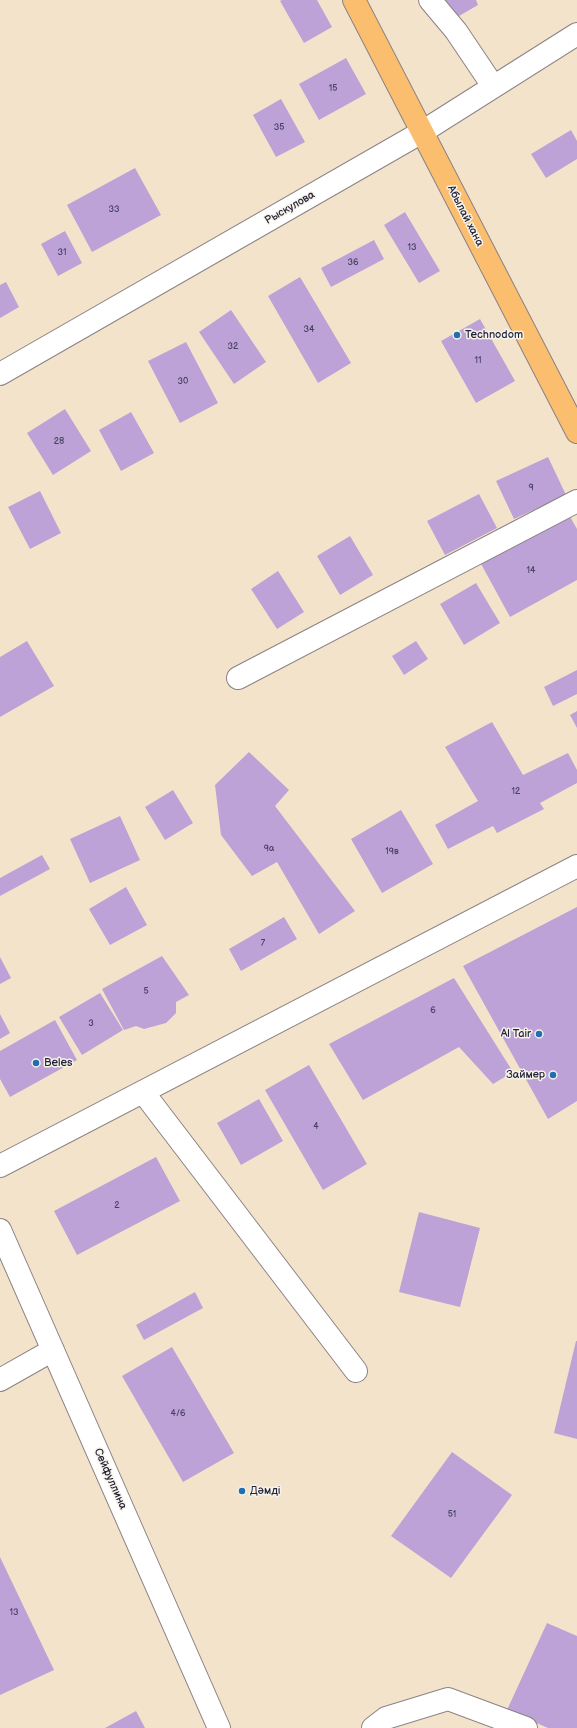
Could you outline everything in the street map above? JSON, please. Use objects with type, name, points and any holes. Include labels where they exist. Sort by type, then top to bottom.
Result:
[{"type":"main road","name":"Абылай хана","points":[[354,0],[577,432]]},
{"type":"street","points":[[430,0],[456,31],[493,86]]},
{"type":"street","name":"Рыскулова","points":[[0,374],[422,132],[577,34]]},
{"type":"street","points":[[238,678],[577,501]]},
{"type":"street","points":[[0,1166],[577,866]]},
{"type":"street","points":[[143,1092],[356,1371]]},
{"type":"street","name":"Сейфуллина","points":[[0,1230],[219,1728]]},
{"type":"street","points":[[0,1380],[53,1350]]},
{"type":"street","points":[[373,1728],[386,1718],[448,1699],[526,1728]]},
{"type":"building","points":[[317,0],[332,27],[304,43],[280,1]]},
{"type":"building","points":[[441,0],[476,0],[478,5],[452,20]]},
{"type":"building","points":[[346,58],[366,94],[319,120],[299,84]]},
{"type":"building","points":[[281,99],[305,142],[276,157],[253,115]]},
{"type":"building","points":[[571,130],[577,141],[577,159],[546,178],[531,154]]},
{"type":"building","points":[[135,168],[161,215],[92,252],[67,205]]},
{"type":"building","points":[[405,212],[440,271],[419,283],[384,225]]},
{"type":"building","points":[[65,231],[82,263],[58,276],[41,244]]},
{"type":"building","points":[[374,240],[384,259],[331,287],[321,268]]},
{"type":"building","points":[[300,277],[351,363],[318,383],[268,296]]},
{"type":"building","points":[[6,282],[19,307],[0,318],[0,285]]},
{"type":"building","points":[[231,310],[266,362],[234,384],[199,332]]},
{"type":"building","points":[[480,319],[515,381],[476,403],[441,341]]},
{"type":"building","points":[[186,342],[218,403],[180,423],[148,361]]},
{"type":"building","points":[[65,409],[91,451],[53,475],[27,433]]},
{"type":"building","points":[[131,412],[154,453],[121,471],[99,430]]},
{"type":"building","points":[[548,457],[566,495],[514,519],[496,481]]},
{"type":"building","points":[[40,491],[61,533],[30,549],[8,507]]},
{"type":"building","points":[[479,494],[497,528],[445,555],[427,521]]},
{"type":"building","points":[[568,513],[577,529],[577,580],[510,617],[480,562]]},
{"type":"building","points":[[350,536],[373,575],[340,595],[317,556]]},
{"type":"building","points":[[278,571],[304,612],[277,629],[251,589]]},
{"type":"building","points":[[476,583],[500,623],[464,645],[440,604]]},
{"type":"building","points":[[27,641],[54,686],[0,717],[0,657]]},
{"type":"building","points":[[416,641],[428,659],[404,675],[392,656]]},
{"type":"building","points":[[577,670],[577,694],[553,706],[544,687]]},
{"type":"building","points":[[577,711],[577,728],[570,715]]},
{"type":"building","points":[[492,722],[523,775],[568,753],[577,770],[577,783],[540,803],[544,809],[497,833],[493,826],[448,849],[435,825],[478,801],[445,747]]},
{"type":"building","points":[[249,752],[289,790],[275,806],[355,911],[319,934],[277,862],[252,876],[221,835],[215,785]]},
{"type":"building","points":[[173,790],[193,823],[165,840],[145,807]]},
{"type":"building","points":[[401,810],[433,864],[382,893],[351,839]]},
{"type":"building","points":[[120,816],[140,860],[90,883],[70,839]]},
{"type":"building","points":[[42,855],[50,869],[0,896],[0,878]]},
{"type":"building","points":[[126,887],[147,925],[110,945],[89,909]]},
{"type":"building","name":"Al Tair","points":[[577,907],[577,1101],[548,1119],[463,966]]},
{"type":"building","points":[[284,917],[297,939],[241,971],[229,949]]},
{"type":"building","points":[[162,956],[189,995],[176,1002],[176,1013],[166,1023],[144,1029],[136,1026],[124,1030],[102,989]]},
{"type":"building","points":[[0,957],[11,978],[0,984]]},
{"type":"building","points":[[454,978],[513,1072],[493,1084],[459,1047],[363,1100],[329,1044]]},
{"type":"building","points":[[100,993],[123,1030],[82,1055],[59,1017]]},
{"type":"building","points":[[0,1014],[10,1033],[0,1039]]},
{"type":"building","points":[[55,1020],[77,1060],[10,1097],[0,1079],[0,1051]]},
{"type":"building","points":[[309,1065],[367,1164],[323,1190],[265,1090]]},
{"type":"building","points":[[259,1099],[283,1141],[241,1165],[217,1123]]},
{"type":"building","points":[[156,1157],[180,1201],[77,1255],[54,1211]]},
{"type":"building","points":[[419,1212],[480,1228],[460,1307],[399,1292]]},
{"type":"building","points":[[195,1292],[203,1308],[144,1340],[136,1325]]},
{"type":"building","points":[[577,1341],[577,1439],[554,1433]]},
{"type":"building","points":[[172,1347],[234,1453],[183,1482],[122,1376]]},
{"type":"building","points":[[452,1452],[512,1495],[451,1578],[391,1536]]},
{"type":"building","points":[[0,1557],[54,1670],[0,1695]]},
{"type":"building","points":[[547,1623],[577,1636],[577,1728],[548,1728],[507,1710]]},
{"type":"building","points":[[136,1711],[145,1728],[105,1728]]},
{"type":"place","name":"Technodom","points":[[457,335]]},
{"type":"place","name":"Al Tair","points":[[539,1034]]},
{"type":"place","name":"Beles","points":[[36,1063]]},
{"type":"place","name":"Займер","points":[[553,1075]]},
{"type":"place","name":"Дәмді","points":[[242,1491]]}]
